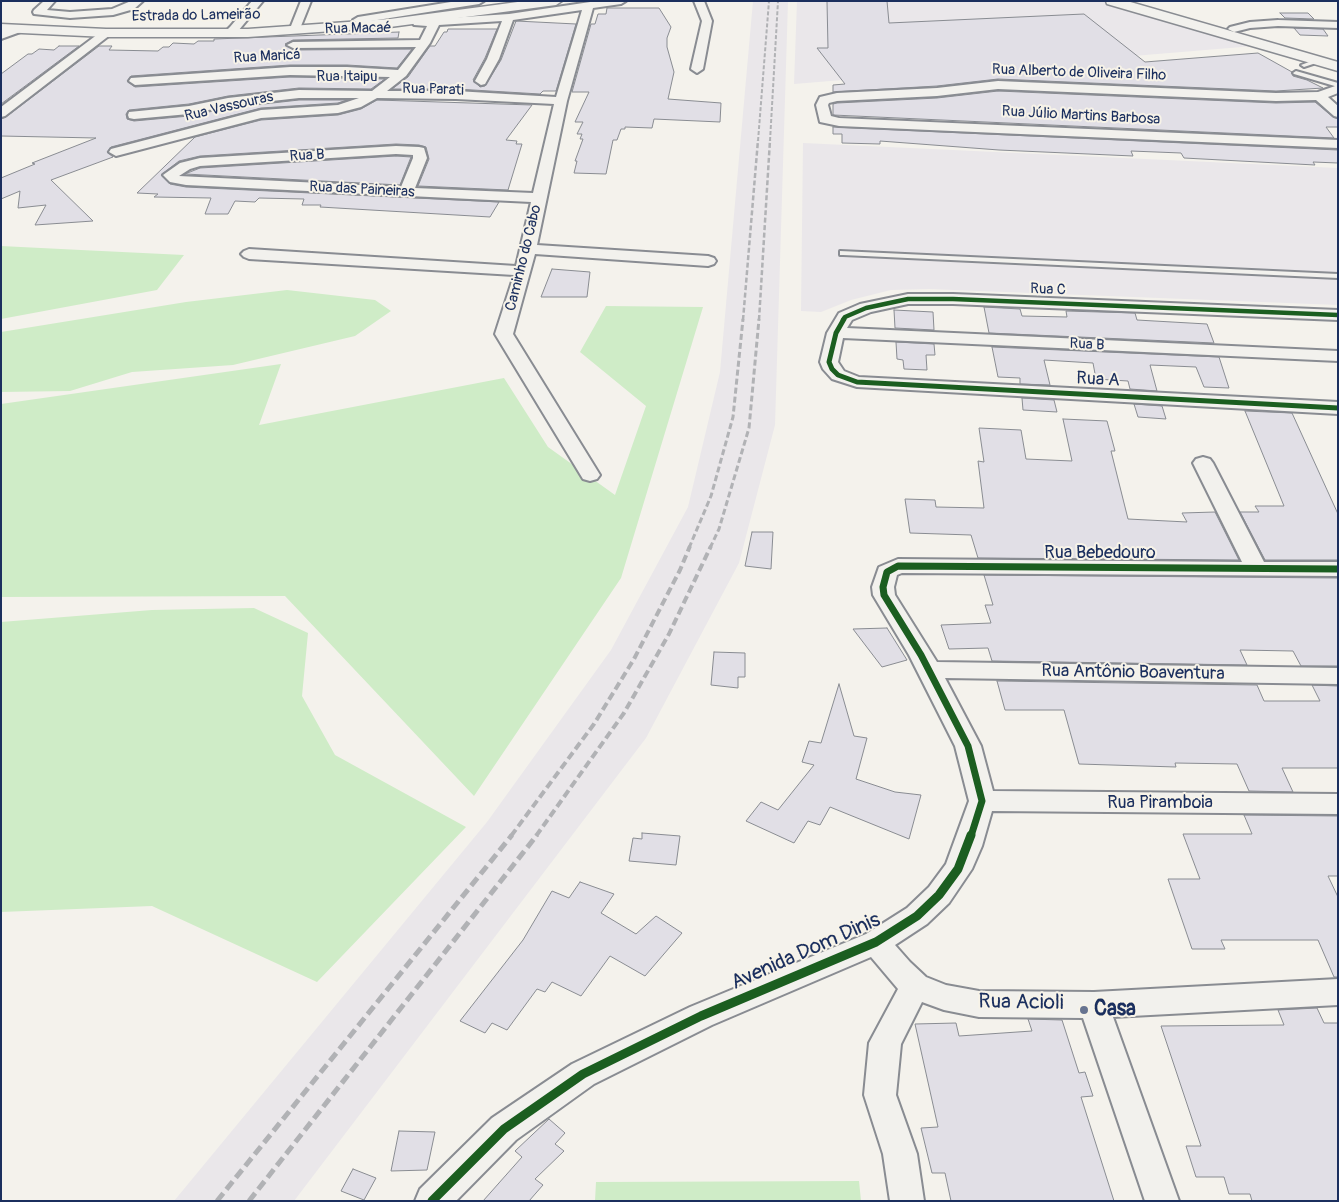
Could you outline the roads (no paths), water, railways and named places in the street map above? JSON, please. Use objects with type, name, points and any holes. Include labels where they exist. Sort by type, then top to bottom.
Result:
[{"type":"main road","name":"Estrada do Lameirão","points":[[1,28],[106,33],[248,33],[390,23],[520,1]]},
{"type":"main road","name":"Estrada do Lameirão","points":[[1,21],[141,28],[234,29],[296,26],[453,13],[556,1]]},
{"type":"main road","points":[[1112,1],[1310,63],[1338,67]]},
{"type":"main road","points":[[1137,1],[1338,58]]},
{"type":"main road","points":[[1146,1],[1161,7]]},
{"type":"street","points":[[50,1],[38,12],[70,15],[119,11],[130,7],[138,1]]},
{"type":"street","points":[[234,29],[258,1]]},
{"type":"street","points":[[296,26],[306,1]]},
{"type":"street","name":"Estrada do Lameirão","points":[[358,20],[479,1]]},
{"type":"street","name":"Estrada do Lameirão","points":[[390,23],[434,23],[509,18],[621,1]]},
{"type":"street","points":[[697,70],[708,21],[699,1]]},
{"type":"street","name":"Caminho do Cabo","points":[[588,7],[561,101],[523,271],[504,334],[590,475]]},
{"type":"street","points":[[539,13],[558,15],[584,22]]},
{"type":"street","points":[[56,25],[70,15]]},
{"type":"street","points":[[481,81],[493,59],[509,18]]},
{"type":"street","name":"Rua Vassouras","points":[[116,152],[261,114],[338,109],[357,104],[377,93],[400,74],[424,43],[434,23]]},
{"type":"street","points":[[1234,29],[1250,25],[1278,23],[1338,25]]},
{"type":"street","points":[[1,36],[19,28]]},
{"type":"street","points":[[1,113],[106,33]]},
{"type":"street","name":"Rua Macaé","points":[[293,45],[424,43]]},
{"type":"street","name":"Rua Maricá","points":[[135,81],[290,71],[347,71],[400,74]]},
{"type":"street","name":"Rua Alberto de Oliveira Filho","points":[[823,111],[824,100],[837,96],[939,96],[1012,85],[1276,97],[1319,96],[1338,89]]},
{"type":"street","name":"Rua Itaipu","points":[[134,115],[189,110],[228,102],[283,95],[377,93],[561,101]]},
{"type":"street","points":[[1319,96],[1338,113]]},
{"type":"street","name":"Rua Parati","points":[[357,104],[478,108]]},
{"type":"street","points":[[184,134],[189,110]]},
{"type":"street","name":"Rua Júlio Martins Barbosa","points":[[823,111],[839,122],[947,122],[1338,144]]},
{"type":"street","name":"Rua B","points":[[186,181],[175,179],[170,175],[184,166],[200,162],[396,150],[419,151],[420,158],[406,192]]},
{"type":"street","name":"Rua das Paineiras","points":[[186,181],[539,198]]},
{"type":"street","points":[[528,249],[708,261]]},
{"type":"street","points":[[249,254],[523,271]]},
{"type":"street","name":"Rua C","points":[[857,382],[838,375],[832,369],[829,362],[836,333],[845,317],[866,308],[908,299],[953,299],[1338,315]]},
{"type":"street","name":"Rua B","points":[[836,333],[1338,356]]},
{"type":"street","name":"Rua A","points":[[857,382],[1338,408]]},
{"type":"street","points":[[1203,463],[1258,569]]},
{"type":"street","name":"Rua Bebedouro","points":[[929,670],[884,595],[883,587],[887,572],[898,566],[1338,569]]},
{"type":"street","points":[[929,670],[968,746],[982,801]]},
{"type":"street","name":"Rua Antônio Boaventura","points":[[929,670],[1338,676]]},
{"type":"street","name":"Rua Piramboia","points":[[982,801],[1338,804]]},
{"type":"street","name":"Avenida Dom Dinis","points":[[432,1201],[504,1129],[584,1074],[701,1016],[876,942],[917,916],[940,895],[958,869],[968,846],[982,801]]},
{"type":"street","name":"Rua Acioli","points":[[876,942],[899,971],[915,986],[944,997],[978,1004],[1094,1005],[1338,992]]},
{"type":"street","points":[[907,1201],[900,1154],[880,1095],[885,1043],[915,986]]},
{"type":"street","points":[[1094,1005],[1162,1201]]},
{"type":"lane","points":[[1296,73],[1338,85]]},
{"type":"lane","points":[[843,253],[1338,276]]},
{"type":"railway","points":[[758,141],[769,1]]},
{"type":"railway","points":[[770,141],[778,1]]},
{"type":"railway","points":[[743,320],[758,140]]},
{"type":"railway","points":[[759,320],[770,140]]},
{"type":"railway","points":[[689,548],[711,496],[733,417],[743,319]]},
{"type":"railway","points":[[710,548],[719,529],[749,428],[759,319]]},
{"type":"railway","points":[[511,836],[594,724],[634,659],[680,570],[690,546]]},
{"type":"railway","points":[[536,836],[624,713],[669,634],[711,546]]},
{"type":"railway","points":[[217,1201],[512,835]]},
{"type":"railway","points":[[249,1201],[537,835]]},
{"type":"place","name":"Casa","points":[[1084,1010]]}]
